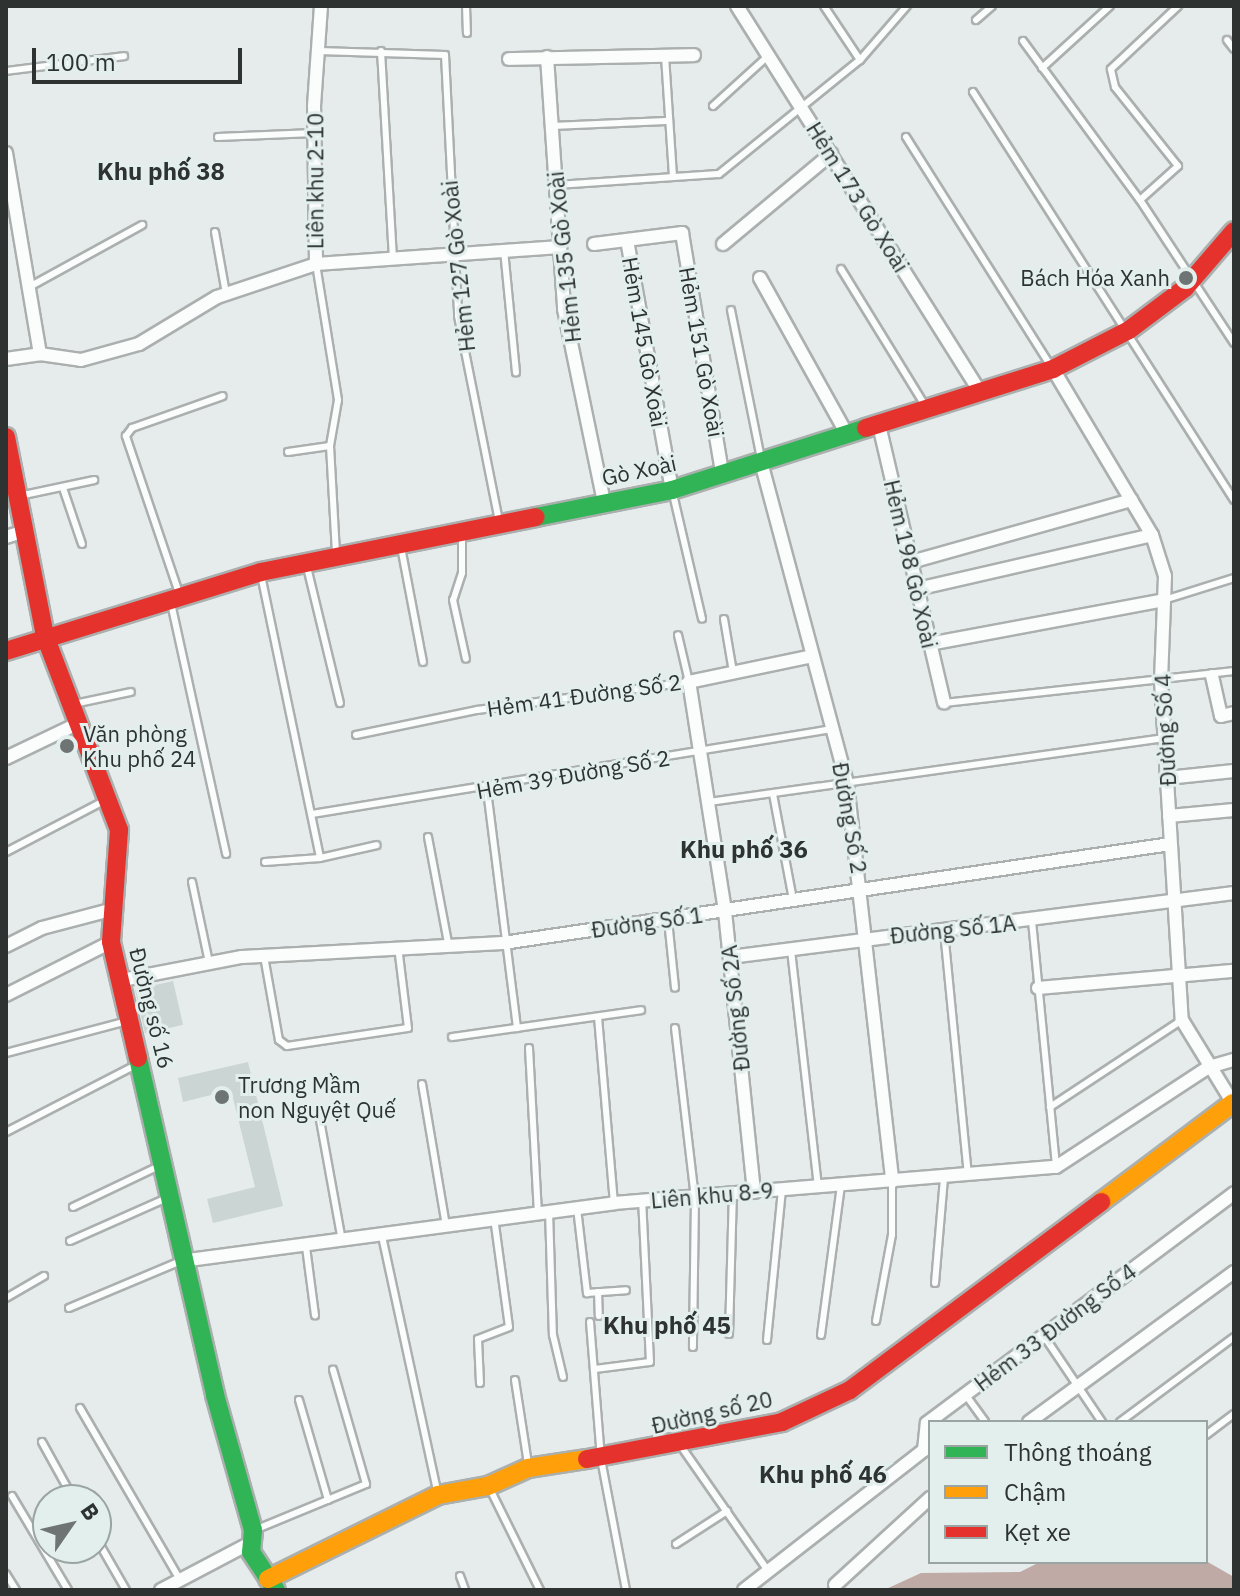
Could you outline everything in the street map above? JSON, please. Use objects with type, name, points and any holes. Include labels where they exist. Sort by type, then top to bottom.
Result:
[{"type":"street","name":"Liên khu 2-10","points":[[6,359],[40,354],[81,360],[139,344],[226,294],[316,264],[314,133],[321,6]]},
{"type":"street","name":"Hẻm 173 Gò Xoài","points":[[737,6],[978,388]]},
{"type":"street","points":[[509,59],[694,55]]},
{"type":"street","name":"Hẻm 135 Gò Xoài","points":[[547,57],[564,309],[604,502]]},
{"type":"street","points":[[6,153],[31,286],[40,354]]},
{"type":"street","points":[[723,244],[831,154]]},
{"type":"street","name":"Gò Xoài","points":[[6,651],[174,594],[261,572],[462,529],[672,490],[722,472],[848,436],[978,388],[1053,369],[1129,330],[1193,279],[1234,231]]},
{"type":"street","name":"Hẻm 151 Gò Xoài","points":[[627,240],[682,233],[722,472]]},
{"type":"street","points":[[594,244],[627,240]]},
{"type":"street","name":"Hẻm 145 Gò Xoài","points":[[627,240],[672,490]]},
{"type":"street","points":[[316,264],[560,247]]},
{"type":"street","points":[[760,278],[848,436]]},
{"type":"street","name":"Đường Số 4","points":[[1053,369],[1152,535],[1165,576],[1161,681],[1182,1020],[1234,1104]]},
{"type":"street","name":"Hẻm 198 Gò Xoài","points":[[879,425],[944,703]]},
{"type":"street","name":"Đường số 16","points":[[6,437],[45,636],[108,799],[121,846],[110,910],[111,942],[189,1260],[215,1395],[253,1536],[272,1585]]},
{"type":"street","name":"Đường Số 2","points":[[761,462],[847,783],[869,938],[892,1181]]},
{"type":"street","points":[[911,562],[1131,500]]},
{"type":"street","points":[[6,537],[24,531]]},
{"type":"street","points":[[917,589],[1152,535]]},
{"type":"street","points":[[929,644],[1164,600]]},
{"type":"street","name":"Hẻm 41 Đường Số 2","points":[[689,682],[812,656]]},
{"type":"street","points":[[1212,676],[1221,716],[1234,713]]},
{"type":"street","name":"Đường Số 2A","points":[[689,682],[703,752],[725,911],[754,1192]]},
{"type":"street","points":[[6,758],[77,724]]},
{"type":"street","points":[[1167,778],[1234,771]]},
{"type":"street","points":[[1169,816],[1234,810]]},
{"type":"street","name":"Đường Số 1","points":[[122,980],[264,956],[448,943],[503,943],[668,918],[793,904],[1170,844]]},
{"type":"street","name":"Đường Số 1A","points":[[730,957],[1234,893]]},
{"type":"street","points":[[6,946],[42,928],[110,910]]},
{"type":"street","points":[[6,995],[111,942]]},
{"type":"street","points":[[1038,988],[1234,971]]},
{"type":"street","name":"Liên khu 8-9","points":[[189,1260],[306,1247],[614,1203],[695,1199],[733,1193],[1056,1167],[1209,1067],[1234,1060]]},
{"type":"street","name":"Đường số 20","points":[[272,1585],[438,1495],[488,1486],[528,1468],[681,1446],[782,1422],[850,1390],[1234,1104]]},
{"type":"street","name":"Hẻm 33 Đường Số 4","points":[[931,1420],[1234,1193]]},
{"type":"street","points":[[1032,1420],[1234,1272]]},
{"type":"street","name":"Hẻm 33 Đường Số 4","points":[[744,1590],[924,1450],[928,1422]]},
{"type":"street","points":[[835,1585],[928,1500]]},
{"type":"street","points":[[161,1590],[253,1536]]},
{"type":"lane","points":[[466,6],[467,33]]},
{"type":"lane","points":[[824,6],[860,60]]},
{"type":"lane","points":[[556,185],[719,174],[860,60],[907,6]]},
{"type":"lane","points":[[976,20],[992,6]]},
{"type":"lane","points":[[1042,68],[1110,6]]},
{"type":"lane","points":[[1140,200],[1178,166],[1115,87],[1111,69],[1178,6]]},
{"type":"lane","points":[[1227,40],[1234,49]]},
{"type":"lane","points":[[1023,41],[1140,200],[1234,343]]},
{"type":"lane","points":[[319,51],[381,51],[393,257]]},
{"type":"lane","name":"Hẻm 127 Gò Xoài","points":[[381,51],[445,55],[452,253],[499,522]]},
{"type":"lane","points":[[665,54],[666,121],[673,176]]},
{"type":"lane","points":[[713,106],[769,55]]},
{"type":"lane","points":[[6,71],[124,56]]},
{"type":"lane","points":[[973,92],[1129,330],[1234,500]]},
{"type":"lane","points":[[552,126],[666,121]]},
{"type":"lane","points":[[218,137],[314,133]]},
{"type":"lane","points":[[906,137],[1053,369]]},
{"type":"lane","points":[[31,286],[142,225]]},
{"type":"lane","points":[[215,232],[226,294]]},
{"type":"lane","points":[[504,250],[516,372]]},
{"type":"lane","points":[[316,264],[338,400],[330,446],[336,556]]},
{"type":"lane","points":[[841,269],[926,407]]},
{"type":"lane","points":[[731,310],[761,462]]},
{"type":"lane","points":[[223,396],[126,436],[174,594],[226,854]]},
{"type":"lane","points":[[288,452],[330,446]]},
{"type":"lane","points":[[14,485],[63,488],[94,480]]},
{"type":"lane","points":[[63,488],[82,544]]},
{"type":"lane","points":[[672,490],[702,619]]},
{"type":"lane","points":[[462,529],[462,573],[453,600],[466,659]]},
{"type":"lane","points":[[400,544],[423,662]]},
{"type":"lane","points":[[306,563],[340,703]]},
{"type":"lane","points":[[261,572],[320,858]]},
{"type":"lane","points":[[1164,600],[1234,578]]},
{"type":"lane","points":[[724,619],[733,672]]},
{"type":"lane","points":[[678,635],[689,682]]},
{"type":"lane","points":[[944,703],[1212,676],[1234,671]]},
{"type":"lane","name":"Hẻm 41 Đường Số 2","points":[[356,735],[477,710],[689,682]]},
{"type":"lane","points":[[70,705],[131,692]]},
{"type":"lane","name":"Hẻm 39 Đường Số 2","points":[[312,814],[487,790],[832,729]]},
{"type":"lane","points":[[709,802],[1165,738]]},
{"type":"lane","points":[[487,790],[503,943],[517,1028]]},
{"type":"lane","points":[[773,794],[793,904]]},
{"type":"lane","points":[[6,852],[108,799]]},
{"type":"lane","points":[[428,837],[448,943]]},
{"type":"lane","points":[[265,862],[320,858],[377,845]]},
{"type":"lane","points":[[192,882],[209,963]]},
{"type":"lane","points":[[668,918],[675,988]]},
{"type":"lane","points":[[1032,921],[1056,1167]]},
{"type":"lane","points":[[944,930],[968,1174]]},
{"type":"lane","points":[[264,956],[279,1040],[287,1046],[408,1028],[398,947]]},
{"type":"lane","points":[[791,950],[818,1187]]},
{"type":"lane","points":[[452,1037],[641,1010]]},
{"type":"lane","points":[[598,1017],[614,1203]]},
{"type":"lane","points":[[6,1053],[131,1020]]},
{"type":"lane","points":[[1050,1107],[1182,1020]]},
{"type":"lane","points":[[675,1028],[695,1199],[693,1347]]},
{"type":"lane","points":[[529,1048],[553,1335],[563,1377]]},
{"type":"lane","points":[[6,1132],[141,1063]]},
{"type":"lane","points":[[422,1084],[446,1226]]},
{"type":"lane","points":[[318,1109],[342,1241]]},
{"type":"lane","points":[[73,1207],[166,1163]]},
{"type":"lane","points":[[935,1283],[944,1177]]},
{"type":"lane","points":[[876,1321],[892,1235],[892,1181]]},
{"type":"lane","points":[[821,1335],[841,1186]]},
{"type":"lane","points":[[767,1340],[782,1189]]},
{"type":"lane","points":[[729,1334],[733,1193]]},
{"type":"lane","points":[[70,1241],[174,1195]]},
{"type":"lane","points":[[595,1369],[650,1362],[642,1200]]},
{"type":"lane","points":[[577,1207],[587,1293],[626,1290]]},
{"type":"lane","points":[[480,1383],[478,1339],[509,1327],[494,1218]]},
{"type":"lane","points":[[382,1236],[438,1495]]},
{"type":"lane","points":[[306,1247],[315,1315]]},
{"type":"lane","points":[[69,1308],[140,1274],[189,1260]]},
{"type":"lane","points":[[6,1298],[44,1276]]},
{"type":"lane","points":[[598,1292],[599,1316]]},
{"type":"lane","points":[[590,1322],[601,1459],[626,1590]]},
{"type":"lane","points":[[1044,1336],[1101,1420]]},
{"type":"lane","points":[[1123,1420],[1234,1337]]},
{"type":"lane","points":[[253,1536],[362,1487],[367,1479],[333,1370]]},
{"type":"lane","points":[[515,1380],[528,1468]]},
{"type":"lane","points":[[965,1394],[984,1420]]},
{"type":"lane","points":[[299,1400],[328,1500]]},
{"type":"lane","points":[[80,1408],[179,1578]]},
{"type":"lane","points":[[1208,1434],[1234,1414]]},
{"type":"lane","points":[[42,1442],[65,1484]]},
{"type":"lane","points":[[681,1446],[768,1571]]},
{"type":"lane","points":[[488,1486],[540,1590]]},
{"type":"lane","points":[[12,1496],[68,1590]]},
{"type":"lane","points":[[676,1544],[727,1511]]},
{"type":"lane","points":[[111,1564],[126,1590]]},
{"type":"lane","points":[[6,1574],[16,1590]]},
{"type":"lane","points":[[460,1576],[465,1590]]},
{"type":"shaded area","points":[[1208,1562],[1234,1577],[1234,1590],[884,1590],[921,1573],[1020,1572],[1036,1564]]},
{"type":"building","points":[[173,981],[183,1025],[145,1034],[135,990]]},
{"type":"building","points":[[248,1062],[283,1206],[213,1223],[207,1199],[255,1187],[231,1090],[183,1102],[178,1078]]},
{"type":"traffic: fast","points":[[536,517],[672,490],[866,428]]},
{"type":"traffic: fast","points":[[138,1058],[215,1395],[253,1530],[251,1552],[276,1590]]},
{"type":"traffic: slow","points":[[1101,1202],[1233,1103]]},
{"type":"traffic: slow","points":[[268,1579],[438,1495],[488,1486],[528,1468],[587,1459]]},
{"type":"traffic: jam","points":[[866,428],[1053,369],[1129,330],[1185,288],[1234,231]]},
{"type":"traffic: jam","points":[[6,437],[45,636],[119,830],[111,942],[138,1058]]},
{"type":"traffic: jam","points":[[6,651],[261,572],[536,517]]},
{"type":"traffic: jam","points":[[587,1459],[782,1422],[850,1390],[1101,1202]]},
{"type":"place","name":"Bách Hóa Xanh","points":[[1186,278]]},
{"type":"place","name":"Văn phòng Khu phố 24","points":[[67,746]]},
{"type":"place","name":"Trương Mầm non Nguyệt Quế","points":[[222,1097]]},
{"type":"district","name":"Khu phố 38","points":[[161,172]]},
{"type":"district","name":"Khu phố 36","points":[[744,850]]},
{"type":"district","name":"Khu phố 45","points":[[667,1326]]},
{"type":"district","name":"Khu phố 46","points":[[823,1475]]}]
